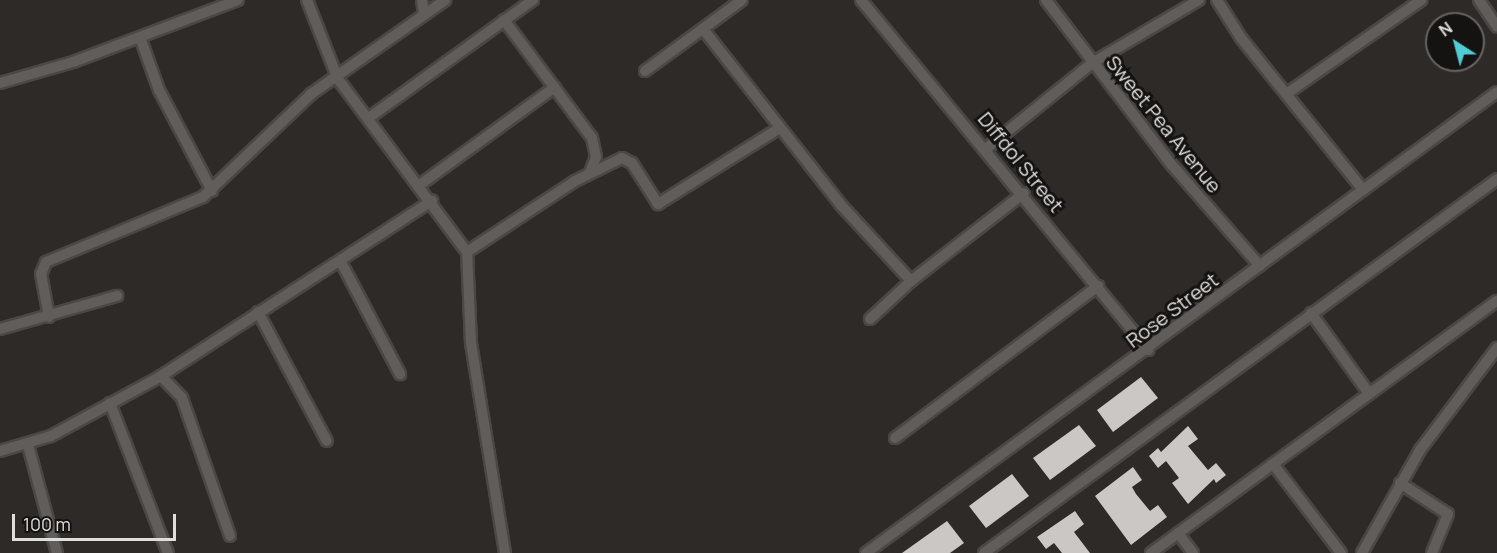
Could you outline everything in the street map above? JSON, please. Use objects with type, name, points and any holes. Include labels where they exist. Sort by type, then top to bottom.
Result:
[{"type":"street","points":[[0,83],[140,37],[238,0]]},
{"type":"street","points":[[307,0],[338,79],[421,184],[467,252],[471,343],[505,553]]},
{"type":"street","points":[[422,0],[424,14]]},
{"type":"street","points":[[49,317],[41,274],[46,262],[212,191],[292,109],[338,79],[445,0]]},
{"type":"street","points":[[370,117],[533,0]]},
{"type":"street","points":[[645,71],[742,0]]},
{"type":"street","name":"Diffdol Street","points":[[861,0],[987,148],[1149,350]]},
{"type":"street","name":"Sweet Pea Avenue","points":[[1047,0],[1092,63],[1260,266]]},
{"type":"street","points":[[987,148],[1092,63],[1199,0]]},
{"type":"street","points":[[1286,94],[1421,0]]},
{"type":"street","points":[[1479,0],[1497,27]]},
{"type":"street","points":[[1219,1],[1286,94],[1363,190]]},
{"type":"street","points":[[504,20],[597,147],[590,173]]},
{"type":"street","points":[[703,29],[778,129],[911,281]]},
{"type":"street","points":[[140,37],[159,90],[212,191]]},
{"type":"street","points":[[421,184],[555,87]]},
{"type":"street","name":"Rose Street","points":[[866,553],[1149,350],[1497,92]]},
{"type":"street","points":[[467,252],[590,173],[622,158],[632,163],[658,204],[778,129]]},
{"type":"street","points":[[985,553],[1497,179]]},
{"type":"street","points":[[870,320],[911,281],[1024,193]]},
{"type":"street","points":[[0,451],[28,445],[161,376],[258,312],[341,262],[432,201]]},
{"type":"street","points":[[341,262],[400,374]]},
{"type":"street","points":[[895,438],[1098,285]]},
{"type":"street","points":[[0,329],[117,296]]},
{"type":"street","points":[[1151,553],[1368,392],[1497,301]]},
{"type":"street","points":[[258,312],[327,441]]},
{"type":"street","points":[[1311,313],[1368,392]]},
{"type":"street","points":[[1362,553],[1400,483],[1497,348]]},
{"type":"street","points":[[161,376],[182,398],[230,536]]},
{"type":"street","points":[[110,403],[168,553]]},
{"type":"street","points":[[28,445],[57,553]]},
{"type":"street","points":[[1273,464],[1341,553]]},
{"type":"street","points":[[1400,483],[1448,514],[1432,553]]},
{"type":"street","points":[[1178,533],[1193,553]]},
{"type":"building","points":[[1141,377],[1158,398],[1113,432],[1097,410]]},
{"type":"building","points":[[1079,425],[1096,446],[1050,480],[1033,458]]},
{"type":"building","points":[[1188,426],[1198,439],[1188,446],[1208,470],[1216,463],[1226,475],[1216,483],[1214,479],[1188,504],[1172,483],[1179,478],[1166,461],[1158,468],[1149,456],[1158,448],[1161,452]]},
{"type":"building","points":[[1133,467],[1142,480],[1132,487],[1136,494],[1150,511],[1158,505],[1167,517],[1131,545],[1095,496]]},
{"type":"building","points":[[1012,474],[1029,496],[986,528],[969,506]]},
{"type":"building","points":[[1075,511],[1084,524],[1074,532],[1090,553],[1062,553],[1054,543],[1046,549],[1037,537]]},
{"type":"building","points":[[947,521],[964,543],[950,553],[902,553]]}]
